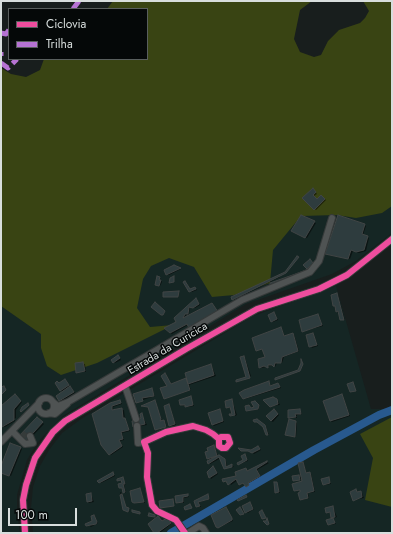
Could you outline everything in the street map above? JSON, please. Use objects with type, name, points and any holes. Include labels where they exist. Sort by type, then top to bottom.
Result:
[{"type":"street","points":[[1,442],[40,403],[46,399],[58,406],[68,402],[242,300],[310,272],[319,261],[332,218]]},
{"type":"street","name":"Estrada da Curicica","points":[[25,533],[23,500],[26,485],[35,458],[53,432],[65,421],[257,309],[319,288],[347,275],[392,239]]},
{"type":"street","points":[[125,386],[137,423],[138,443],[144,442],[166,432],[193,426],[206,430],[219,439]]},
{"type":"street","points":[[49,413],[53,410],[53,402]]},
{"type":"street","points":[[29,414],[37,411],[54,414],[59,412],[68,402]]},
{"type":"street","points":[[40,403],[39,408],[42,412]]},
{"type":"street","points":[[16,428],[25,444],[33,443]]},
{"type":"street","points":[[16,428],[23,432]]},
{"type":"street","points":[[29,437],[33,443],[41,449]]},
{"type":"street","points":[[144,442],[148,453],[146,477],[152,505],[158,511],[178,522],[186,532],[199,526],[203,528],[206,533]]},
{"type":"shaded area","points":[[308,185],[383,201],[392,207],[392,233],[356,261],[332,274],[246,304],[63,416],[38,442],[27,460],[17,495],[17,513],[20,533],[1,533],[1,294],[136,280],[156,257],[268,247]]},
{"type":"shaded area","points":[[336,286],[371,409],[392,409],[392,533],[33,533],[31,508],[33,487],[40,466],[49,450],[62,433],[81,419],[253,316]]},
{"type":"green space","points":[[113,1],[312,1],[300,10],[294,39],[300,52],[314,57],[321,55],[328,41],[339,30],[360,23],[365,18],[369,11],[363,1],[392,1],[392,206],[382,213],[356,218],[337,215],[301,216],[273,250],[270,283],[234,295],[212,297],[194,267],[169,258],[151,266],[143,279],[137,308],[150,327],[173,325],[97,363],[61,375],[47,366],[41,348],[41,334],[1,306],[1,68],[11,74],[26,77],[40,70],[44,60],[148,60],[148,8],[108,8]]},
{"type":"green space","points":[[392,417],[392,507],[365,500],[373,458],[360,434]]},
{"type":"building","points":[[313,188],[316,192],[313,195],[317,199],[321,195],[325,199],[314,210],[302,198]]},
{"type":"building","points":[[301,215],[315,221],[305,238],[291,231]]},
{"type":"building","points":[[338,215],[365,224],[362,234],[368,236],[364,250],[356,252],[351,250],[348,259],[325,254]]},
{"type":"building","points":[[297,256],[299,257],[286,273],[232,300],[231,297],[285,272]]},
{"type":"building","points":[[310,259],[313,263],[307,269],[303,265]]},
{"type":"building","points":[[174,265],[181,268],[166,275],[164,270]]},
{"type":"building","points":[[304,271],[305,273],[270,285],[270,283]]},
{"type":"building","points":[[157,276],[160,277],[159,280],[161,280],[159,286],[155,285]]},
{"type":"building","points":[[174,276],[174,282],[169,283],[170,278]]},
{"type":"building","points":[[185,281],[190,289],[195,287],[196,289],[189,292],[183,282]]},
{"type":"building","points":[[179,291],[178,297],[163,297],[163,292]]},
{"type":"building","points":[[337,293],[344,320],[340,320],[338,311],[336,312],[335,306],[333,306],[331,295]]},
{"type":"building","points":[[196,298],[199,304],[193,308],[189,307],[188,314],[185,314],[183,318],[212,303],[218,312],[189,328],[187,324],[170,333],[164,328],[176,322],[174,318]]},
{"type":"building","points":[[155,302],[165,311],[163,315],[151,307]]},
{"type":"building","points":[[274,312],[277,319],[271,322],[268,315]]},
{"type":"building","points":[[318,314],[322,325],[302,332],[299,320]]},
{"type":"building","points":[[281,327],[284,336],[293,333],[298,351],[282,357],[281,363],[275,363],[274,367],[272,365],[268,365],[268,368],[264,366],[259,368],[258,359],[265,357],[262,349],[256,351],[252,338]]},
{"type":"building","points":[[313,333],[317,345],[309,347],[306,335]]},
{"type":"building","points":[[118,355],[120,358],[113,363],[111,360]]},
{"type":"building","points":[[244,356],[250,378],[236,382],[236,380],[246,377],[240,357]]},
{"type":"building","points":[[301,359],[303,364],[300,371],[275,380],[275,378],[298,370]]},
{"type":"building","points":[[83,362],[85,371],[76,373],[75,363]]},
{"type":"building","points":[[211,364],[214,375],[188,384],[185,373]]},
{"type":"building","points":[[165,373],[171,384],[186,378],[190,390],[164,399],[160,388],[167,386],[161,376]]},
{"type":"building","points":[[65,379],[69,385],[60,391],[55,383],[57,381],[59,383]]},
{"type":"building","points":[[269,381],[270,386],[278,383],[280,387],[243,399],[239,393],[244,390]]},
{"type":"building","points":[[353,382],[356,391],[350,392],[347,384]]},
{"type":"building","points":[[4,386],[6,390],[1,395],[1,387]]},
{"type":"building","points":[[70,386],[74,392],[59,401],[56,396]]},
{"type":"building","points":[[152,388],[154,396],[142,398],[143,401],[136,403],[133,394]]},
{"type":"building","points":[[15,394],[21,401],[14,409],[14,420],[2,427],[1,406]]},
{"type":"building","points":[[342,394],[349,415],[330,421],[323,401]]},
{"type":"building","points":[[191,396],[193,405],[185,407],[185,405],[180,405],[179,400]]},
{"type":"building","points":[[273,397],[277,399],[278,404],[270,407],[263,400]]},
{"type":"building","points":[[232,399],[235,415],[230,416],[229,414],[232,414],[230,407],[226,408],[225,401]]},
{"type":"building","points":[[120,400],[121,403],[112,406],[112,410],[122,408],[123,418],[125,418],[129,430],[121,432],[123,439],[119,440],[122,446],[109,455],[101,445],[92,414],[110,403]]},
{"type":"building","points":[[155,400],[161,419],[160,421],[164,420],[166,427],[155,430],[148,407],[141,406]]},
{"type":"building","points":[[255,401],[259,405],[258,409],[246,411],[245,406],[249,405],[251,408],[254,407],[251,402]]},
{"type":"building","points":[[28,403],[29,405],[21,412],[22,407]]},
{"type":"building","points":[[169,404],[175,424],[169,426],[164,406]]},
{"type":"building","points":[[220,409],[223,421],[212,425],[208,413]]},
{"type":"building","points":[[274,409],[278,414],[271,421],[266,416]]},
{"type":"building","points":[[300,409],[301,414],[295,414],[296,417],[288,418],[288,410]]},
{"type":"building","points":[[142,413],[145,424],[133,427],[132,421],[141,418],[140,414]]},
{"type":"building","points":[[37,417],[43,422],[25,442],[19,436]]},
{"type":"building","points":[[257,419],[265,425],[268,435],[266,435],[263,427],[257,422],[254,422],[253,420]]},
{"type":"building","points":[[289,419],[296,421],[295,437],[285,435]]},
{"type":"building","points":[[10,443],[21,447],[9,476],[1,473],[1,466]]},
{"type":"building","points":[[214,445],[217,456],[207,459],[205,452],[208,451],[207,448]]},
{"type":"building","points":[[258,446],[260,449],[252,453],[248,451],[241,451],[238,448],[251,450]]},
{"type":"building","points":[[245,454],[247,460],[238,465],[237,463],[243,460],[241,456]]},
{"type":"building","points":[[219,455],[225,459],[226,467],[232,464],[232,467],[224,469],[219,457],[208,464],[207,461]]},
{"type":"building","points":[[267,461],[256,469],[260,476],[248,483],[249,485],[246,487],[243,483],[239,485],[236,479],[228,485],[226,481],[223,482],[222,479],[236,476],[235,472],[246,468],[247,471]]},
{"type":"building","points":[[303,462],[306,473],[310,472],[314,491],[307,493],[308,498],[300,500],[298,493],[300,490],[294,491],[292,484],[302,481],[298,463]]},
{"type":"building","points":[[213,466],[217,473],[209,478],[207,472]]},
{"type":"building","points":[[113,472],[114,475],[99,483],[97,481]]},
{"type":"building","points":[[299,475],[300,480],[293,481],[292,476]]},
{"type":"building","points":[[123,477],[125,492],[123,493],[122,488],[119,488],[118,484],[122,483],[121,480],[117,481],[117,479]]},
{"type":"building","points":[[329,477],[330,483],[323,485],[321,479]]},
{"type":"building","points":[[274,482],[277,482],[279,492],[275,493]]},
{"type":"building","points":[[140,488],[144,502],[134,503],[132,502],[130,491]]},
{"type":"building","points":[[356,489],[357,492],[361,491],[362,497],[353,501],[350,492]]},
{"type":"building","points":[[91,493],[92,501],[87,502],[86,494]]},
{"type":"building","points":[[122,494],[126,507],[129,508],[128,512],[123,510],[120,495]]},
{"type":"building","points":[[188,494],[188,496],[183,497],[183,502],[176,503],[175,496]]},
{"type":"building","points":[[208,494],[209,499],[198,502],[200,506],[196,507],[194,501]]},
{"type":"building","points":[[246,495],[247,497],[238,501],[237,500]]},
{"type":"building","points":[[173,499],[174,506],[160,508],[159,501]]},
{"type":"building","points":[[250,502],[253,509],[245,513],[242,506]]},
{"type":"building","points":[[190,504],[192,508],[185,510],[184,507]]},
{"type":"building","points":[[333,506],[335,517],[331,518],[330,512],[326,513],[325,508]]},
{"type":"building","points":[[226,507],[232,520],[218,528],[216,527],[211,515]]},
{"type":"building","points":[[240,507],[244,514],[240,515],[236,510]]},
{"type":"building","points":[[132,510],[140,512],[140,514],[132,512]]},
{"type":"building","points":[[262,510],[266,518],[262,519],[259,512]]},
{"type":"building","points":[[149,513],[155,515],[155,517],[148,516]]},
{"type":"building","points":[[94,515],[97,522],[96,524],[86,526],[85,524],[92,521],[91,516]]},
{"type":"building","points":[[158,516],[162,521],[167,518],[171,523],[157,533],[154,533],[148,524]]},
{"type":"building","points":[[267,518],[269,524],[267,525],[263,521],[266,521]]},
{"type":"building","points":[[333,518],[335,523],[328,525],[326,520]]},
{"type":"waterway","points":[[171,533],[314,450],[379,415],[392,410]]},
{"type":"tunnel","points":[[22,433],[28,439]]},
{"type":"marked path","points":[[74,8],[79,1]]},
{"type":"marked path","points":[[1,33],[6,34],[8,31]]},
{"type":"marked path","points":[[1,63],[8,68],[16,60]]},
{"type":"cycle path","points":[[25,533],[23,500],[26,485],[35,458],[53,432],[65,421],[186,349],[257,309],[319,289],[347,275],[392,239]]},
{"type":"cycle path","points":[[185,533],[176,520],[157,511],[152,505],[147,477],[148,453],[144,442],[166,432],[193,426],[213,434],[219,439],[219,446],[222,448],[226,448],[230,443],[228,437],[221,437],[219,439]]}]
